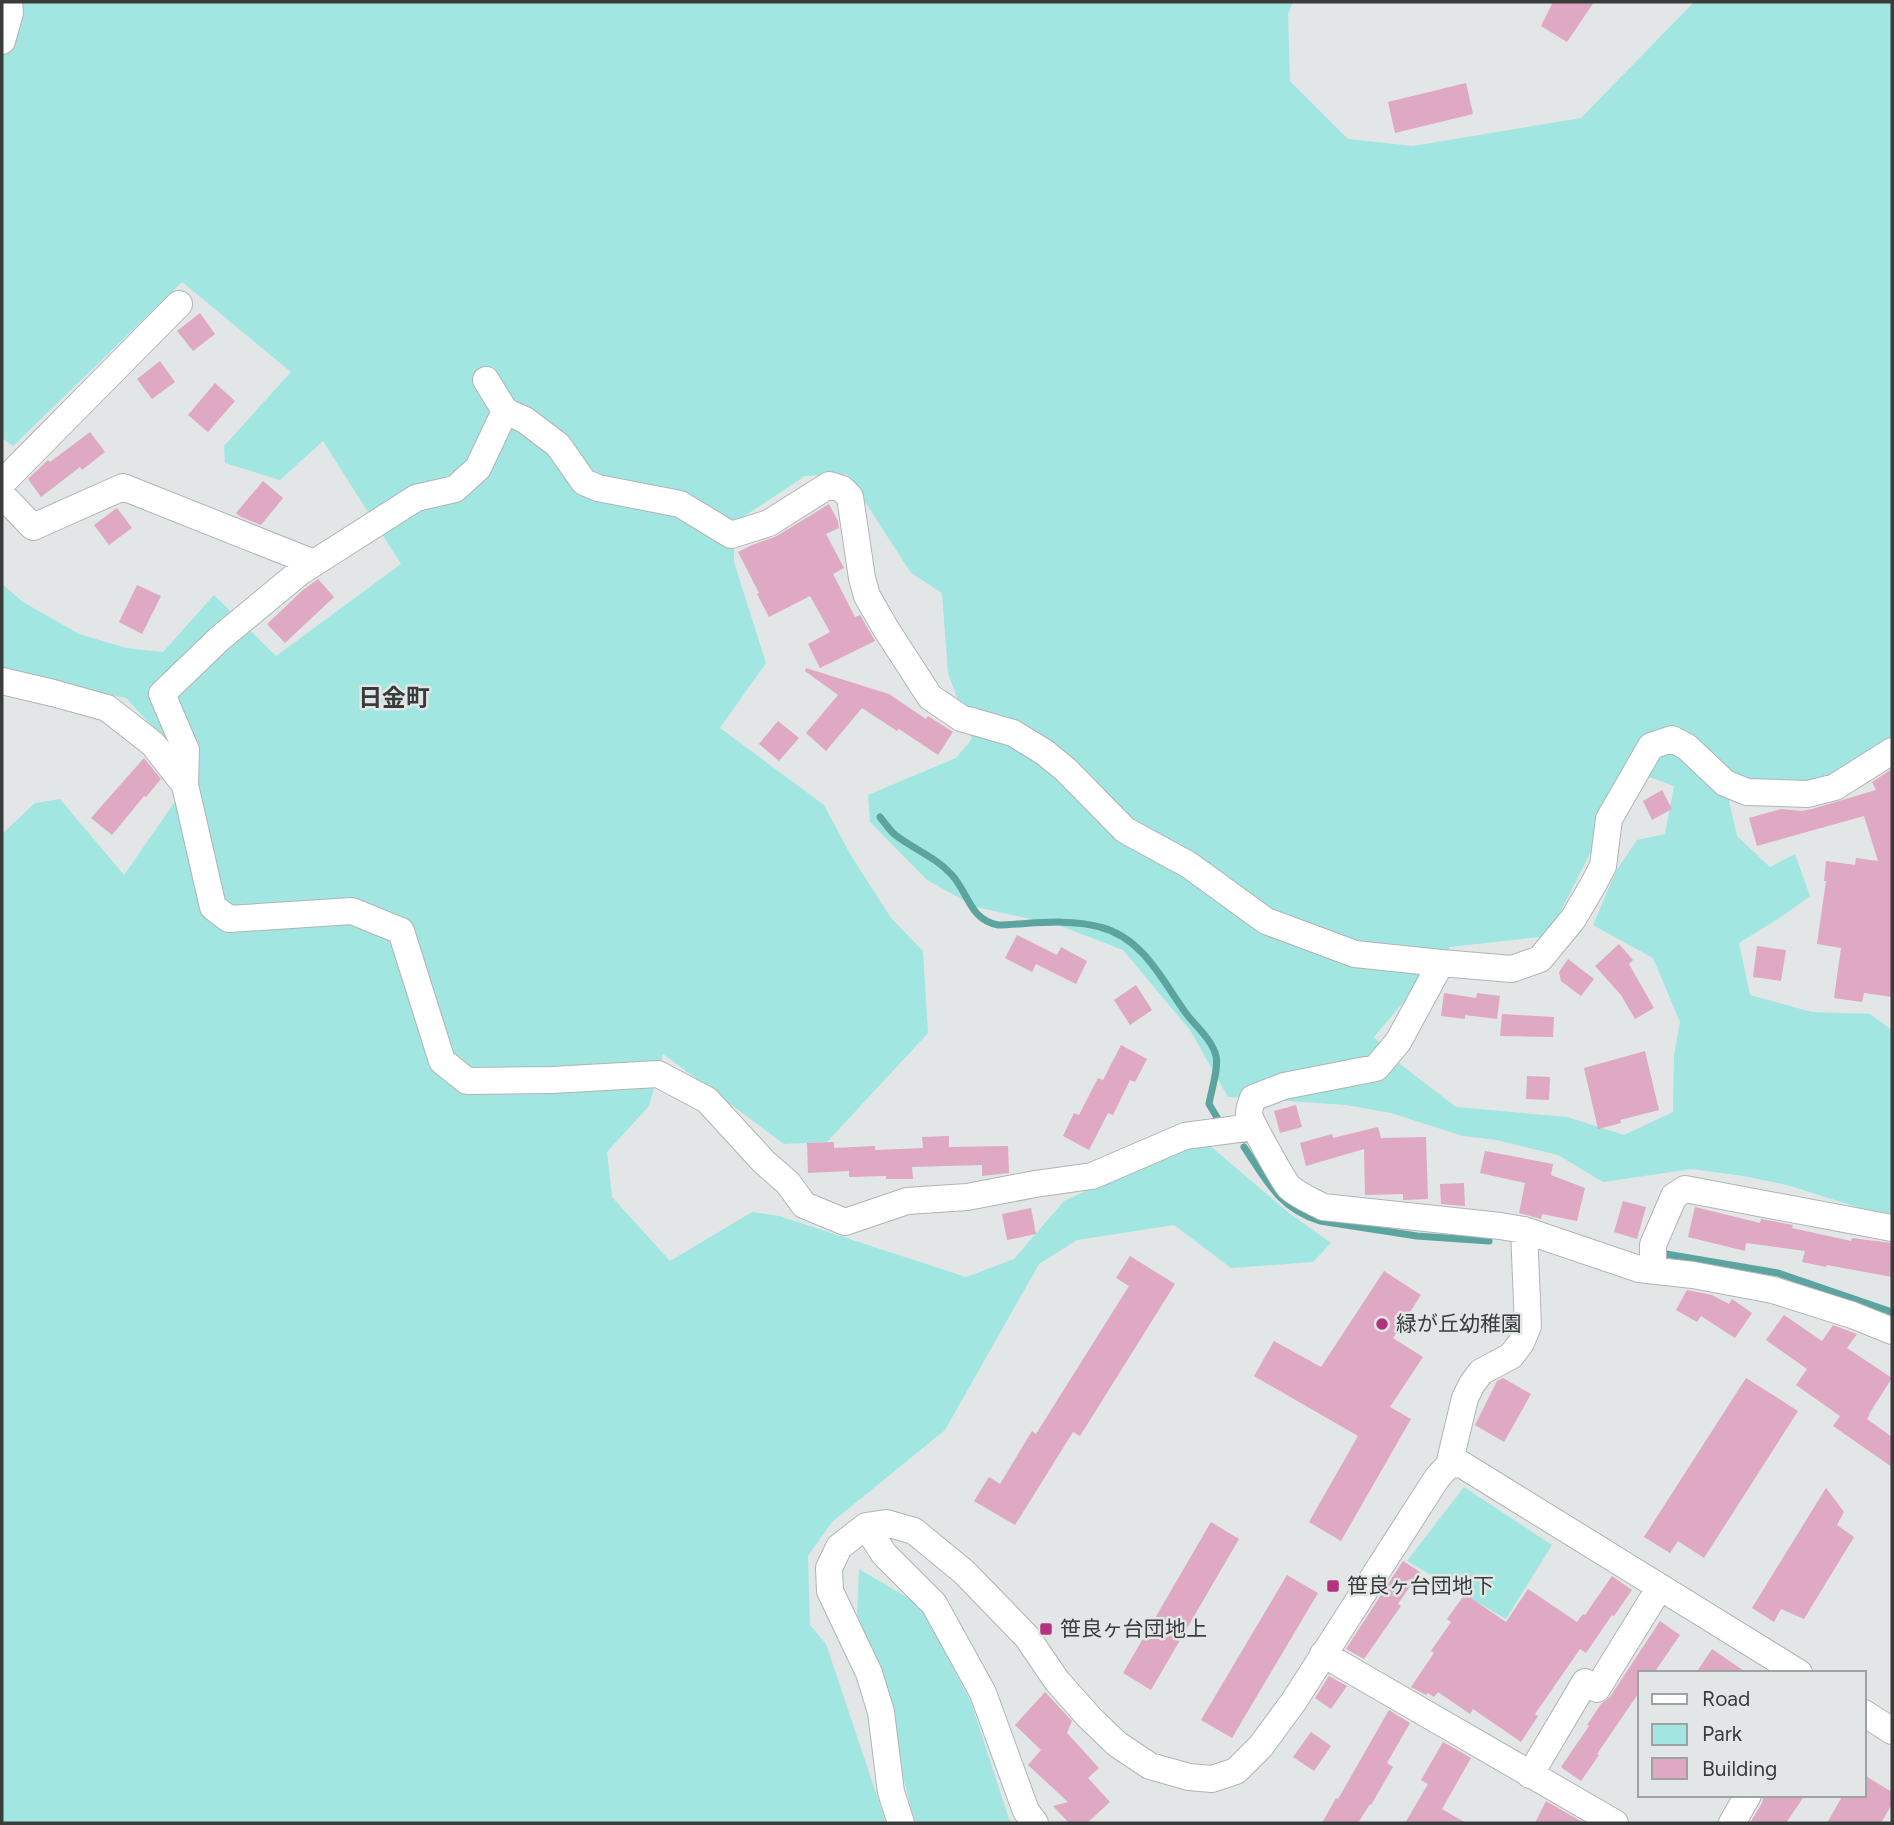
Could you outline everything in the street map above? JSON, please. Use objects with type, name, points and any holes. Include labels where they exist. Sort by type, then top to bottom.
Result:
[{"type":"street","points":[[2,41],[10,13],[9,2]]},
{"type":"street","points":[[2,484],[179,304]]},
{"type":"street","points":[[486,380],[505,411],[525,420],[558,444],[584,482],[598,488],[680,504],[731,535],[769,523],[829,485],[842,489],[850,497],[867,596],[930,697],[961,718],[1013,733],[1044,752],[1065,769],[1125,830],[1189,865],[1266,921],[1355,954],[1512,969],[1540,960],[1573,919],[1603,866],[1609,819],[1651,746],[1672,739],[1687,747],[1725,783],[1747,792],[1808,794],[1835,787],[1892,751]]},
{"type":"street","points":[[505,411],[478,468],[455,489],[416,498],[300,572],[219,639],[162,694],[186,750],[185,785],[213,907],[229,919],[352,911],[401,931],[442,1061],[467,1082],[658,1074],[708,1100],[788,1183],[804,1205],[845,1222],[907,1201],[967,1197],[1092,1176],[1185,1136],[1253,1127]]},
{"type":"street","points":[[2,495],[33,527],[123,487],[314,563]]},
{"type":"street","points":[[2,681],[107,708],[153,744],[185,785]]},
{"type":"street","points":[[1441,963],[1398,1042],[1376,1068],[1284,1086],[1253,1098],[1249,1111],[1253,1127],[1287,1185],[1323,1207],[1524,1230],[1639,1269],[1693,1275],[1773,1290],[1892,1331]]},
{"type":"street","points":[[1653,1270],[1653,1245],[1674,1196],[1685,1189],[1892,1228]]},
{"type":"street","points":[[901,1823],[891,1792],[881,1712],[869,1673],[830,1591],[830,1568],[839,1547],[866,1526],[886,1523],[914,1531],[964,1572],[1027,1637],[1057,1681],[1117,1744],[1150,1766],[1189,1777],[1212,1779],[1236,1772],[1261,1746],[1294,1702],[1437,1478],[1449,1465],[1465,1398],[1472,1384],[1481,1372],[1511,1356],[1521,1343],[1528,1326],[1524,1230]]},
{"type":"street","points":[[1449,1465],[1461,1464],[1796,1671]]},
{"type":"street","points":[[866,1526],[884,1554],[934,1604],[983,1693],[1026,1811],[1035,1823]]},
{"type":"street","points":[[1530,1775],[1585,1682],[1597,1689],[1660,1587]]},
{"type":"street","points":[[1323,1654],[1615,1823]]},
{"type":"street","points":[[1866,1714],[1892,1731]]},
{"type":"street","points":[[1732,1823],[1747,1797]]},
{"type":"green space","points":[[2,2],[1293,2],[1288,14],[1290,81],[1348,139],[1413,146],[1581,118],[1694,2],[1892,2],[1892,744],[1816,792],[1738,790],[1729,801],[1737,836],[1770,867],[1795,854],[1810,896],[1739,943],[1750,995],[1812,1012],[1870,1014],[1892,1030],[1892,1218],[1787,1185],[1692,1169],[1603,1182],[1558,1155],[1497,1140],[1463,1136],[1391,1113],[1346,1105],[1228,1097],[1190,1030],[1123,950],[1058,925],[976,907],[927,880],[870,822],[868,795],[956,758],[972,739],[948,673],[942,593],[911,573],[847,474],[805,476],[734,523],[734,562],[766,663],[720,728],[824,805],[850,854],[891,918],[923,951],[928,1033],[827,1142],[784,1144],[663,1054],[649,1106],[607,1152],[612,1197],[670,1261],[752,1212],[779,1216],[966,1277],[1014,1259],[1064,1201],[1168,1153],[1208,1144],[1289,1213],[1331,1243],[1313,1262],[1231,1268],[1174,1225],[1077,1240],[1039,1264],[945,1430],[832,1522],[808,1556],[810,1625],[826,1644],[886,1823],[2,1823],[2,834],[35,803],[60,799],[124,875],[195,773],[126,698],[2,673],[2,584],[23,602],[79,634],[126,648],[163,652],[214,595],[276,656],[401,564],[323,441],[280,480],[225,463],[224,446],[291,372],[182,282],[13,446],[2,438]],"holes":[[[1630,770],[1674,786],[1665,834],[1637,840],[1616,871],[1593,925],[1653,958],[1680,1022],[1674,1055],[1673,1112],[1624,1135],[1567,1117],[1456,1107],[1400,1064],[1374,1037],[1450,947],[1548,936]]]},
{"type":"green space","points":[[1464,1487],[1552,1545],[1506,1619],[1407,1561]]},
{"type":"green space","points":[[859,1569],[920,1605],[971,1702],[1012,1823],[915,1823],[870,1651],[857,1614]]},
{"type":"building","points":[[1553,2],[1594,2],[1567,42],[1541,26]]},
{"type":"building","points":[[1466,83],[1473,114],[1395,133],[1388,102]]},
{"type":"building","points":[[200,313],[215,334],[193,351],[177,331]]},
{"type":"building","points":[[160,361],[175,382],[152,399],[137,379]]},
{"type":"building","points":[[215,383],[235,401],[208,432],[188,415]]},
{"type":"building","points":[[90,432],[105,452],[82,470],[80,467],[41,497],[28,479],[48,460],[50,462]]},
{"type":"building","points":[[263,481],[283,498],[261,525],[236,513]]},
{"type":"building","points":[[829,504],[839,528],[826,534],[844,568],[833,574],[855,617],[860,615],[875,641],[820,668],[808,644],[830,632],[810,596],[769,617],[738,552],[777,536]]},
{"type":"building","points":[[117,508],[132,528],[109,545],[94,525]]},
{"type":"building","points":[[318,579],[334,597],[285,643],[267,624]]},
{"type":"building","points":[[137,585],[161,596],[142,634],[119,622]]},
{"type":"building","points":[[806,668],[889,694],[926,719],[928,716],[953,732],[938,755],[862,708],[826,751],[806,733],[838,695],[805,671]]},
{"type":"building","points":[[778,721],[799,738],[779,761],[759,744]]},
{"type":"building","points":[[144,758],[161,779],[112,835],[91,818]]},
{"type":"building","points":[[1892,769],[1892,997],[1864,993],[1862,1002],[1834,998],[1841,948],[1817,944],[1826,881],[1826,861],[1855,865],[1856,858],[1878,861],[1864,816],[1757,846],[1749,818],[1781,809],[1812,809],[1876,790],[1872,782]]},
{"type":"building","points":[[1662,790],[1672,809],[1652,820],[1643,801]]},
{"type":"building","points":[[1017,935],[1057,955],[1061,947],[1087,961],[1076,984],[1036,964],[1032,972],[1005,958]]},
{"type":"building","points":[[1619,944],[1633,960],[1629,964],[1654,1008],[1635,1019],[1621,995],[1595,966]]},
{"type":"building","points":[[1757,946],[1786,950],[1781,981],[1753,977]]},
{"type":"building","points":[[1568,959],[1594,979],[1581,996],[1561,981],[1559,972]]},
{"type":"building","points":[[1136,985],[1152,1010],[1130,1025],[1114,1000]]},
{"type":"building","points":[[1444,993],[1476,998],[1477,993],[1500,996],[1497,1019],[1465,1015],[1465,1019],[1441,1016]]},
{"type":"building","points":[[1502,1014],[1554,1017],[1553,1037],[1500,1036]]},
{"type":"building","points":[[1121,1045],[1147,1059],[1135,1082],[1130,1080],[1113,1115],[1108,1113],[1089,1150],[1063,1136],[1074,1113],[1079,1115],[1098,1078],[1103,1080]]},
{"type":"building","points":[[1645,1051],[1659,1110],[1598,1129],[1584,1068]]},
{"type":"building","points":[[1527,1076],[1550,1077],[1549,1100],[1526,1099]]},
{"type":"building","points":[[1296,1105],[1302,1127],[1280,1133],[1274,1111]]},
{"type":"building","points":[[1378,1127],[1381,1138],[1426,1137],[1428,1199],[1403,1200],[1403,1194],[1365,1195],[1364,1149],[1306,1166],[1300,1143],[1332,1134],[1333,1138]]},
{"type":"building","points":[[949,1136],[949,1147],[1008,1146],[1009,1173],[982,1176],[982,1165],[912,1167],[913,1179],[886,1179],[886,1176],[849,1177],[849,1171],[808,1173],[807,1143],[834,1142],[834,1148],[875,1146],[875,1150],[923,1148],[922,1137]]},
{"type":"building","points":[[1485,1151],[1553,1164],[1551,1175],[1585,1188],[1577,1221],[1542,1214],[1541,1219],[1519,1213],[1525,1183],[1480,1173]]},
{"type":"building","points":[[1464,1183],[1465,1206],[1441,1204],[1440,1184]]},
{"type":"building","points":[[1623,1201],[1646,1207],[1637,1239],[1614,1232]]},
{"type":"building","points":[[1695,1207],[1760,1223],[1761,1219],[1793,1225],[1792,1228],[1851,1241],[1852,1238],[1892,1243],[1892,1277],[1802,1262],[1805,1251],[1746,1243],[1745,1251],[1688,1237]]},
{"type":"building","points":[[1031,1208],[1036,1234],[1007,1240],[1002,1214]]},
{"type":"building","points":[[1130,1256],[1175,1284],[1080,1436],[1073,1432],[1015,1525],[974,1501],[989,1477],[1000,1484],[1032,1431],[1036,1434],[1129,1286],[1116,1278]]},
{"type":"building","points":[[1384,1271],[1421,1295],[1393,1338],[1423,1357],[1390,1407],[1411,1419],[1341,1541],[1309,1522],[1358,1436],[1254,1376],[1274,1341],[1321,1367]]},
{"type":"building","points":[[1687,1290],[1712,1295],[1729,1304],[1732,1299],[1752,1313],[1735,1338],[1701,1316],[1697,1322],[1676,1310]]},
{"type":"building","points":[[1784,1315],[1822,1341],[1833,1325],[1857,1334],[1847,1348],[1892,1378],[1867,1419],[1892,1437],[1892,1467],[1833,1426],[1840,1416],[1796,1385],[1807,1369],[1766,1340]]},
{"type":"building","points":[[1503,1378],[1531,1394],[1504,1442],[1475,1425],[1497,1381]]},
{"type":"building","points":[[1746,1378],[1798,1411],[1704,1558],[1678,1541],[1670,1553],[1644,1537]]},
{"type":"building","points":[[1826,1488],[1844,1512],[1837,1525],[1854,1537],[1804,1619],[1781,1609],[1774,1622],[1752,1608]]},
{"type":"building","points":[[1211,1522],[1239,1539],[1151,1690],[1123,1673]]},
{"type":"building","points":[[1403,1561],[1420,1572],[1398,1604],[1401,1606],[1364,1659],[1346,1649]]},
{"type":"building","points":[[1287,1575],[1318,1593],[1232,1738],[1201,1720]]},
{"type":"building","points":[[1612,1576],[1632,1590],[1586,1653],[1580,1649],[1535,1714],[1538,1716],[1521,1742],[1473,1709],[1470,1714],[1438,1692],[1434,1697],[1411,1687],[1451,1622],[1447,1619],[1465,1594],[1506,1622],[1528,1589],[1577,1622],[1585,1615]]},
{"type":"building","points":[[1660,1621],[1680,1635],[1655,1671],[1638,1671],[1638,1694],[1581,1781],[1561,1767],[1601,1704],[1610,1697]]},
{"type":"building","points":[[1712,1649],[1744,1671],[1697,1671]]},
{"type":"building","points":[[1329,1676],[1347,1686],[1331,1709],[1315,1698]]},
{"type":"building","points":[[1045,1692],[1072,1721],[1067,1733],[1099,1768],[1088,1778],[1110,1802],[1087,1823],[1069,1823],[1053,1806],[1068,1802],[1028,1765],[1041,1750],[1015,1725]]},
{"type":"building","points":[[1389,1710],[1410,1723],[1387,1763],[1393,1767],[1371,1805],[1358,1823],[1322,1823],[1336,1798],[1338,1799]]},
{"type":"building","points":[[1311,1732],[1331,1746],[1314,1771],[1293,1757]]},
{"type":"building","points":[[1443,1742],[1471,1758],[1442,1809],[1466,1823],[1405,1823],[1428,1784],[1421,1780]]},
{"type":"building","points":[[1866,1776],[1892,1792],[1892,1804],[1881,1823],[1827,1823],[1842,1797],[1866,1797]]},
{"type":"building","points":[[1764,1797],[1804,1797],[1786,1823],[1750,1823]]},
{"type":"building","points":[[1546,1801],[1584,1823],[1535,1823]]},
{"type":"waterway","points":[[880,817],[894,834],[946,869],[958,882],[981,918],[998,925],[1049,922],[1088,924],[1115,932],[1140,950],[1214,1050],[1216,1067],[1209,1104],[1218,1119]]},
{"type":"waterway","points":[[1244,1147],[1267,1182],[1284,1201],[1294,1209],[1320,1221],[1417,1236],[1489,1241]]},
{"type":"waterway","points":[[1666,1254],[1778,1273],[1892,1312]]},
{"type":"place","name":"緑が丘幼稚園","points":[[1382,1324]]},
{"type":"place","name":"笹良ヶ台団地下","points":[[1333,1586]]},
{"type":"place","name":"笹良ヶ台団地上","points":[[1046,1629]]},
{"type":"district","name":"日金町","points":[[394,698]]}]
